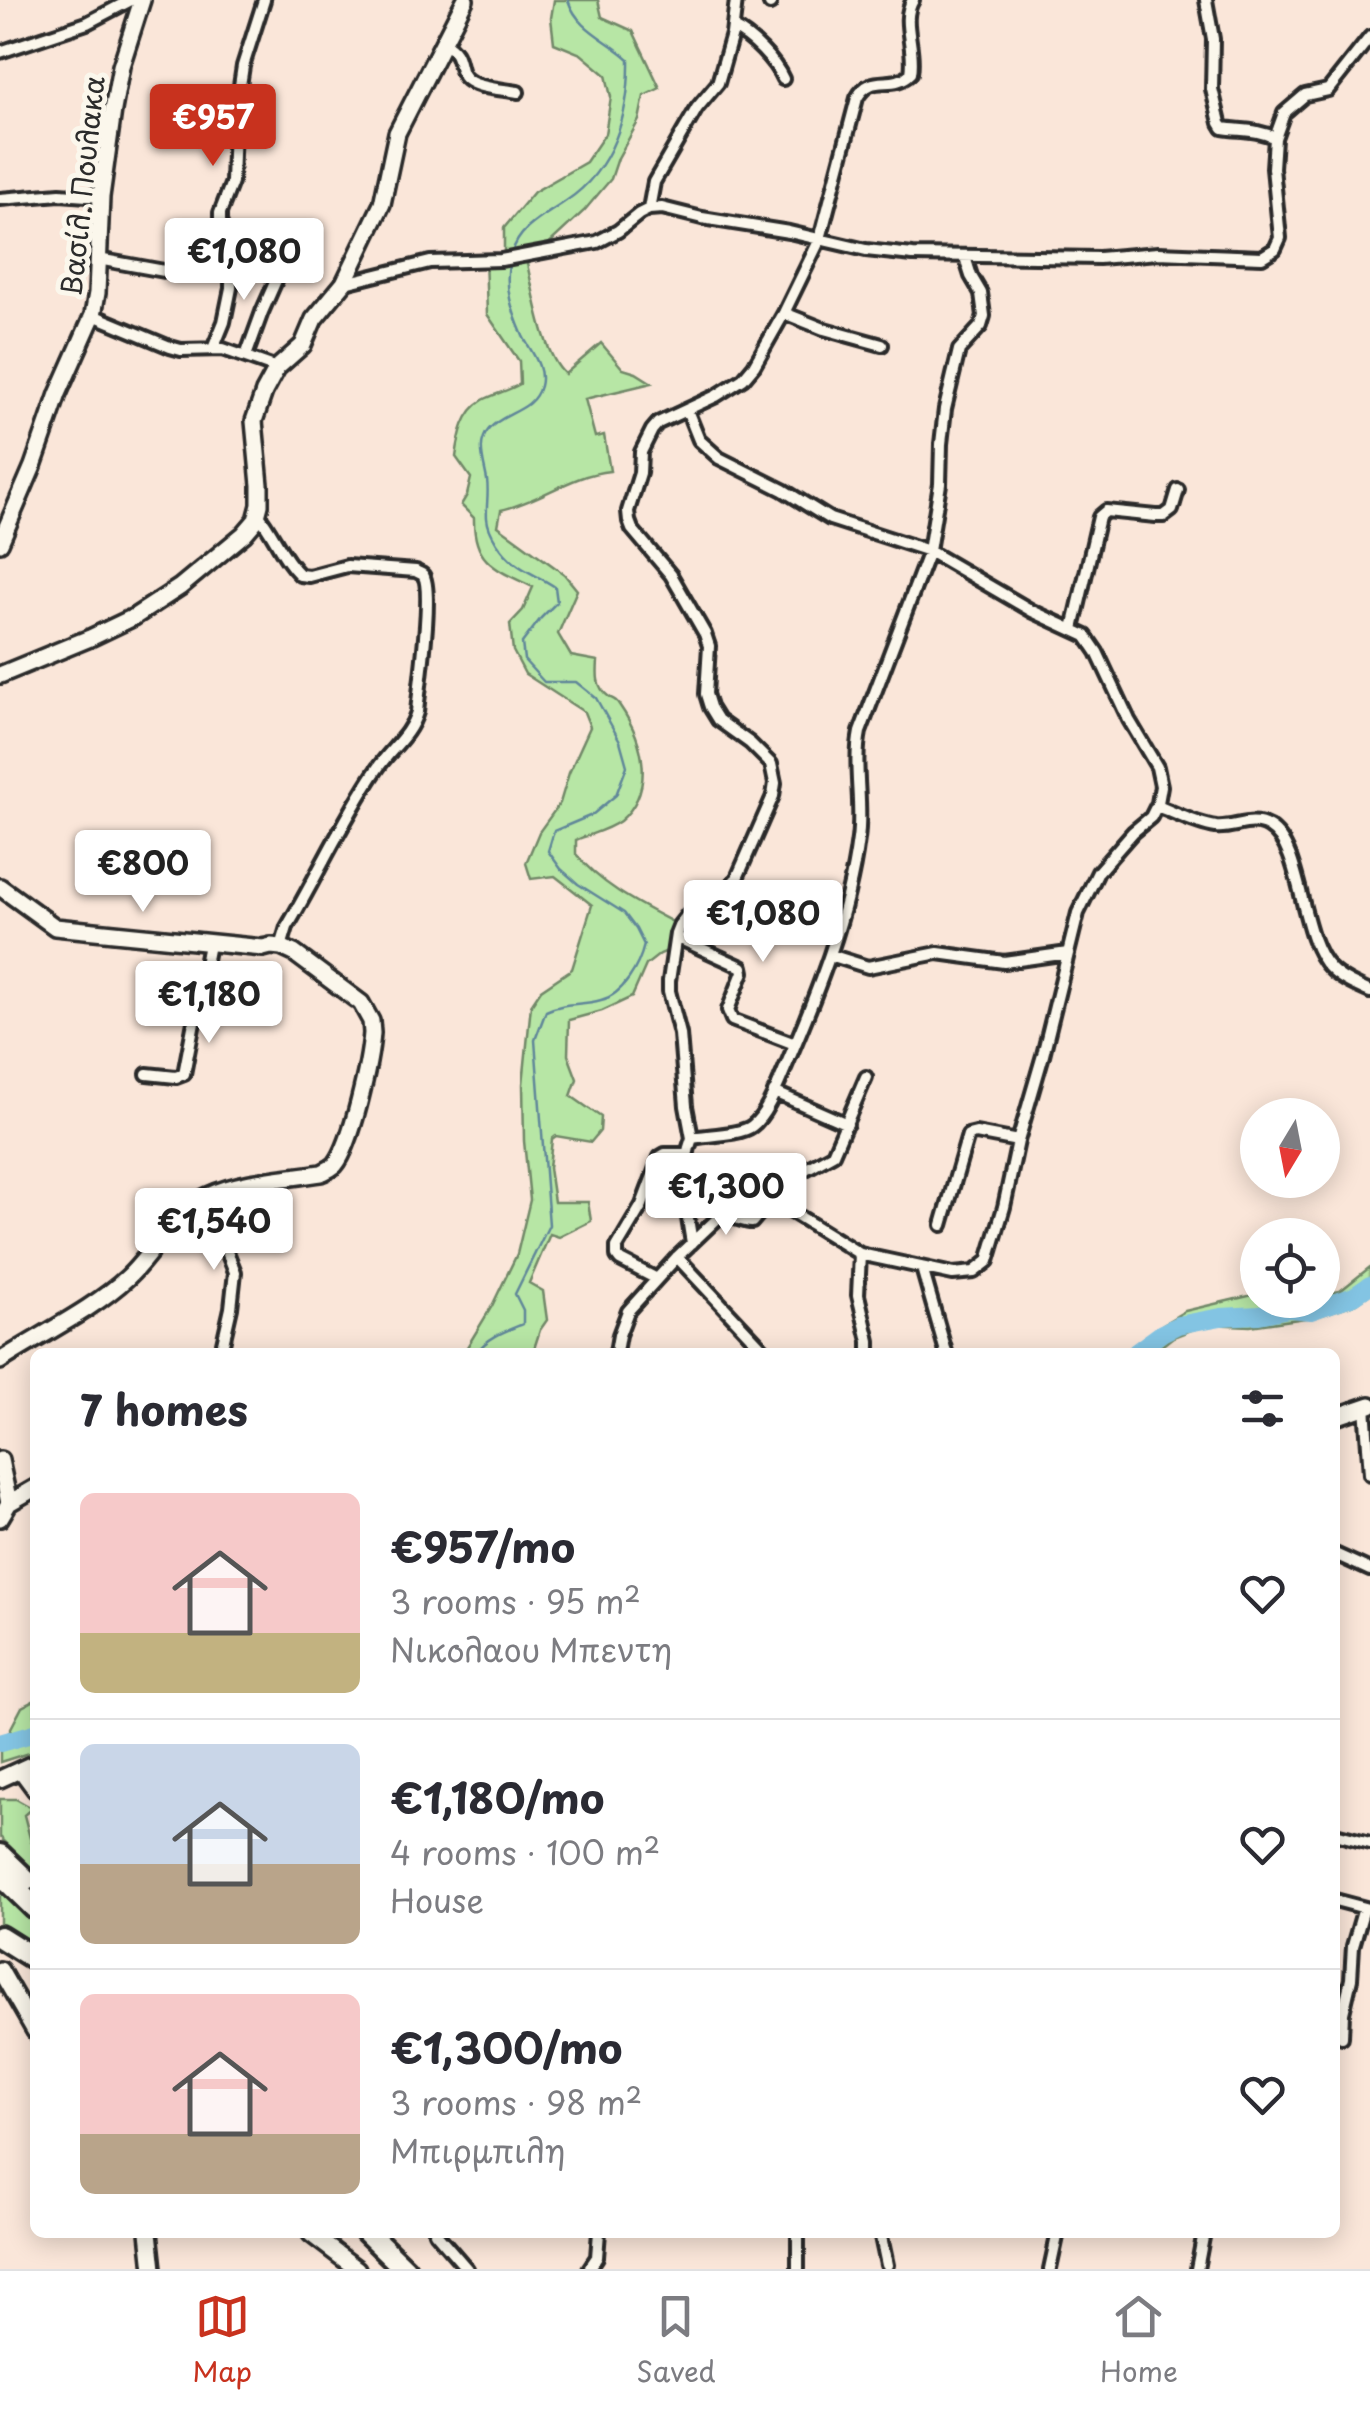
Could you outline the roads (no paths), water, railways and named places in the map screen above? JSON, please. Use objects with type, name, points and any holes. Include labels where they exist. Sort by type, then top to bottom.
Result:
[{"type":"highway","points":[[0,1855],[30,1884]]},
{"type":"highway","points":[[0,1874],[30,1903]]},
{"type":"highway","points":[[0,1937],[30,1956]]},
{"type":"highway","points":[[373,2238],[405,2269]]},
{"type":"highway","points":[[392,2238],[424,2269]]},
{"type":"street","points":[[0,52],[86,23],[130,0]]},
{"type":"street","name":"Βασίλ. Πουλακα","points":[[0,543],[93,315],[101,197],[121,66],[142,0]]},
{"type":"street","points":[[213,349],[231,296],[231,256],[220,214],[232,182],[234,125],[243,66],[264,0]]},
{"type":"street","points":[[0,675],[134,617],[180,586],[256,520],[260,485],[254,421],[264,392],[276,368],[304,345],[314,319],[344,283],[382,204],[396,134],[465,0]]},
{"type":"street","points":[[649,209],[654,182],[697,108],[718,83],[734,28],[736,0]]},
{"type":"street","points":[[692,1242],[684,1195],[686,1154],[692,1138],[680,1034],[669,991],[676,936],[688,914],[724,892],[737,878],[775,783],[771,764],[718,720],[710,708],[706,694],[706,634],[671,575],[632,529],[628,511],[645,442],[658,423],[743,379],[784,313],[820,239],[857,98],[868,84],[903,81],[911,73],[913,47],[908,10],[913,0]]},
{"type":"street","points":[[1206,0],[1213,39],[1212,89],[1220,123],[1223,128],[1252,130],[1275,138]]},
{"type":"street","points":[[734,28],[777,68],[783,79]]},
{"type":"street","points":[[344,283],[430,262],[518,258],[597,242],[649,209],[675,210],[866,250],[914,256],[1099,258],[1158,253],[1262,258],[1275,250],[1280,238],[1274,192],[1275,138],[1284,114],[1305,95],[1328,90],[1370,37]]},
{"type":"street","points":[[443,43],[456,52],[468,81],[518,92]]},
{"type":"street","points":[[0,199],[60,194],[101,197]]},
{"type":"street","points":[[231,256],[278,278],[246,356]]},
{"type":"street","points":[[692,1138],[753,1126],[774,1092],[795,1044],[840,924],[860,818],[858,742],[929,551],[940,484],[945,410],[959,350],[981,326],[984,316],[982,293],[970,276],[965,256]]},
{"type":"street","points":[[98,259],[181,274]]},
{"type":"street","points":[[784,313],[824,329],[882,344]]},
{"type":"street","points":[[93,315],[170,347],[213,349],[276,368]]},
{"type":"street","points":[[687,410],[699,440],[719,458],[830,519],[929,551],[1086,636],[1158,768],[1161,786],[1151,816],[1098,872],[1078,913],[988,1261],[974,1272],[953,1274],[860,1254],[771,1199]]},
{"type":"street","points":[[1073,629],[1098,517],[1106,511],[1164,516],[1172,510],[1178,490]]},
{"type":"street","points":[[258,513],[283,556],[300,575],[347,566],[416,571],[425,579],[428,605],[414,725],[379,765],[354,806],[287,927],[281,948]]},
{"type":"street","points":[[1157,806],[1212,826],[1254,822],[1276,833],[1287,849],[1324,961],[1370,992]]},
{"type":"street","points":[[0,887],[55,927],[209,944],[271,946],[294,953],[362,1003],[372,1033],[360,1102],[342,1154],[331,1169],[240,1185],[188,1207],[126,1279],[0,1361]]},
{"type":"street","points":[[676,936],[742,966],[728,1010],[732,1020],[795,1044]]},
{"type":"street","points":[[146,1074],[176,1078],[184,1074],[209,944]]},
{"type":"street","points":[[830,955],[868,967],[938,953],[1004,962],[1068,953]]},
{"type":"street","points":[[617,1348],[628,1311],[719,1216],[752,1222],[788,1179],[830,1158],[866,1076]]},
{"type":"street","points":[[774,1092],[847,1124]]},
{"type":"street","points":[[942,1225],[968,1135],[1018,1140]]},
{"type":"street","points":[[657,1279],[620,1260],[616,1252],[642,1205],[660,1157],[686,1154]]},
{"type":"street","points":[[210,1196],[216,1224],[235,1272],[223,1348]]},
{"type":"street","points":[[860,1254],[858,1294],[869,1348]]},
{"type":"street","points":[[677,1257],[762,1348]]},
{"type":"street","points":[[922,1268],[945,1348]]},
{"type":"street","points":[[1340,1415],[1367,1406],[1370,1474]]},
{"type":"street","points":[[0,1460],[3,1510]]},
{"type":"street","points":[[3,1510],[30,1491]]},
{"type":"street","points":[[1340,1556],[1370,1570]]},
{"type":"street","points":[[0,1779],[28,1766]]},
{"type":"street","points":[[1340,1835],[1370,1843]]},
{"type":"street","points":[[1340,1901],[1367,1909],[1353,1946],[1342,2036]]},
{"type":"street","points":[[2,1977],[30,2024]]},
{"type":"street","points":[[150,2238],[153,2269]]},
{"type":"street","points":[[318,2238],[357,2269]]},
{"type":"street","points":[[440,2238],[466,2269]]},
{"type":"street","points":[[589,2269],[597,2256],[598,2238]]},
{"type":"street","points":[[798,2238],[798,2269]]},
{"type":"street","points":[[881,2238],[887,2266]]},
{"type":"street","points":[[1050,2269],[1057,2238]]},
{"type":"street","points":[[1197,2269],[1203,2238]]},
{"type":"waterway","points":[[512,253],[527,229],[596,173],[616,139],[622,119],[629,59],[586,27],[568,0]]},
{"type":"waterway","points":[[480,1348],[523,1324],[523,1310],[515,1294],[549,1225],[535,1040],[546,1011],[609,997],[634,970],[644,945],[624,913],[578,884],[548,851],[554,831],[592,815],[616,795],[627,766],[620,741],[596,698],[576,682],[544,682],[524,660],[522,643],[557,602],[555,587],[510,559],[488,524],[488,485],[482,453],[485,435],[495,423],[531,401],[541,379],[510,299],[510,261]]},
{"type":"waterway","points":[[1141,1348],[1178,1325],[1289,1309],[1311,1311],[1354,1296],[1370,1285]]},
{"type":"waterway","points":[[0,1743],[30,1734]]}]
